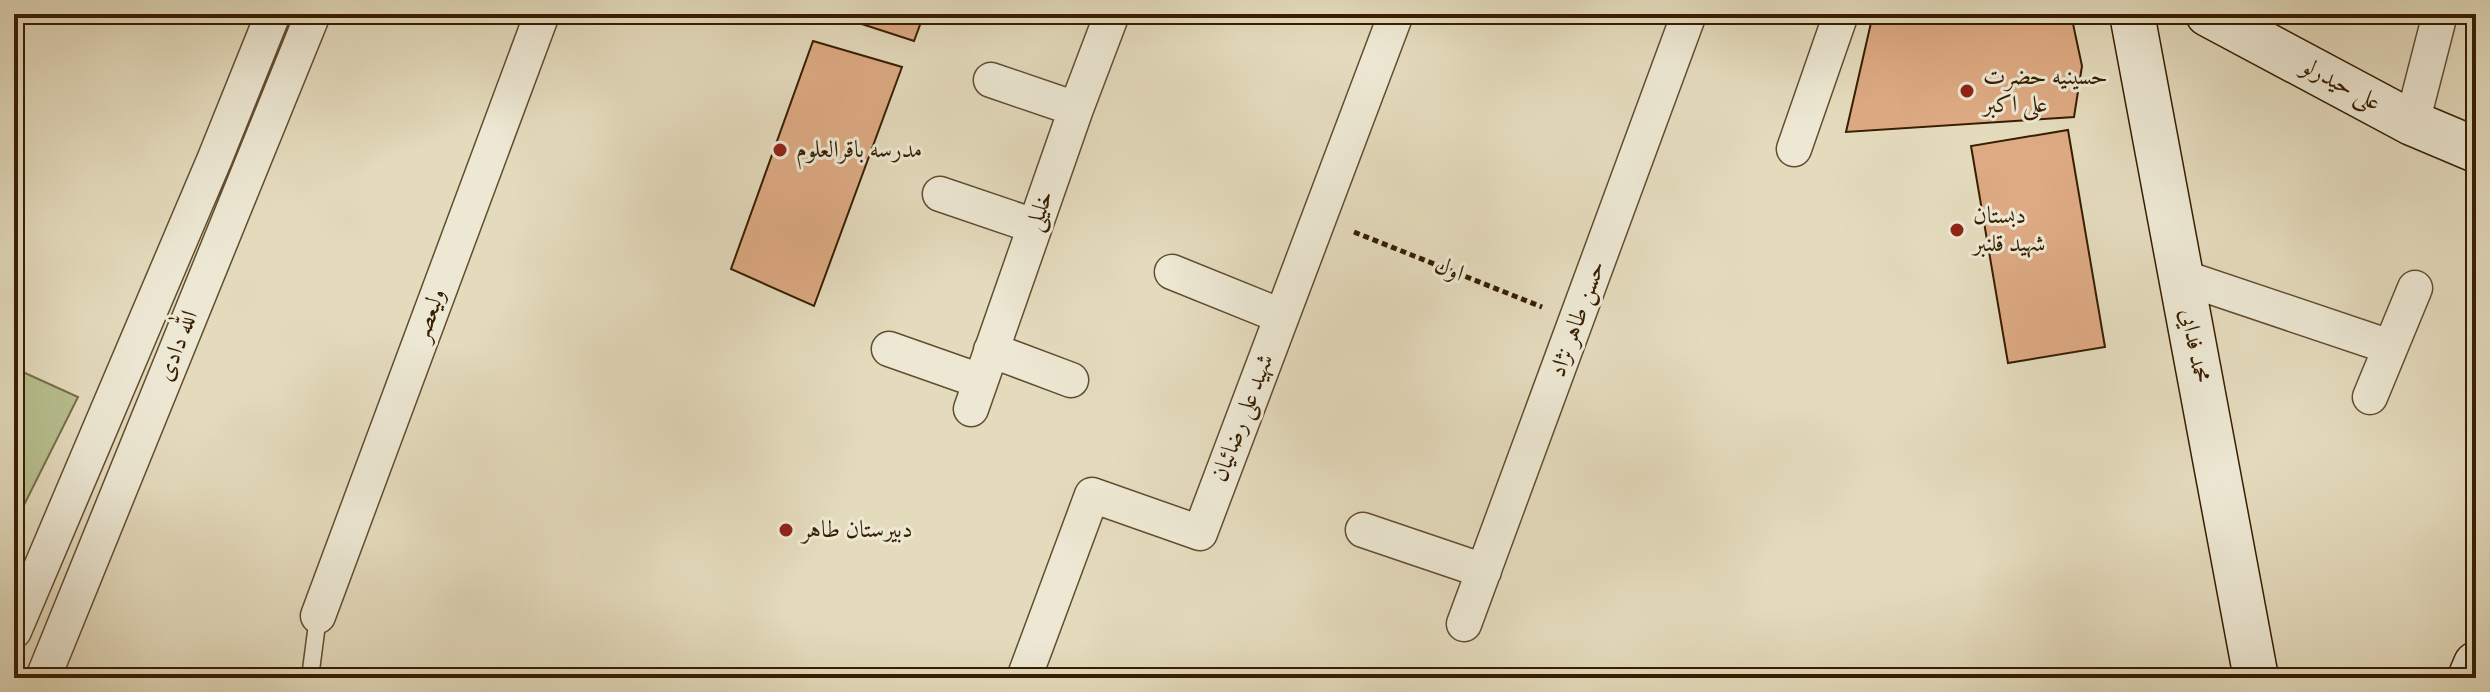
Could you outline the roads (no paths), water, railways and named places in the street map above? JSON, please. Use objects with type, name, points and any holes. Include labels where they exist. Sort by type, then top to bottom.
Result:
[{"type":"street","name":"الله دادی","points":[[14,631],[273,14]]},
{"type":"street","name":"الله دادی","points":[[43,678],[313,14]]},
{"type":"street","name":"ولیعصر","points":[[318,616],[542,14]]},
{"type":"street","name":"خلیلی","points":[[981,380],[1112,14]]},
{"type":"street","name":"شهید علی رضائیان","points":[[1024,678],[1092,495],[1200,533],[1396,14]]},
{"type":"street","name":"حسن طاهر نژاد","points":[[1464,624],[1689,14]]},
{"type":"street","points":[[1794,149],[1841,14]]},
{"type":"street","name":"محمد فدایی","points":[[2132,14],[2256,678]]},
{"type":"street","name":"علی حیدرلو","points":[[2208,14],[2412,123],[2476,150]]},
{"type":"street","points":[[2412,123],[2440,14]]},
{"type":"street","points":[[991,80],[1076,109]]},
{"type":"street","points":[[940,194],[1034,226]]},
{"type":"street","points":[[1172,272],[1281,316]]},
{"type":"street","points":[[2182,277],[2390,347]]},
{"type":"street","points":[[2370,397],[2415,288]]},
{"type":"street","points":[[889,349],[981,380],[1071,380]]},
{"type":"street","points":[[1363,530],[1484,571]]},
{"type":"street","points":[[2470,678],[2476,664]]},
{"type":"lane","points":[[310,678],[318,616]]},
{"type":"place","name":"حسینیه حضرت علی اکبر","points":[[1967,91]]},
{"type":"place","name":"مدرسه باقرالعلوم","points":[[780,150]]},
{"type":"place","name":"دبستان شهید قلنبر","points":[[1957,230]]},
{"type":"place","name":"دبیرستان طاهر","points":[[786,530]]}]
